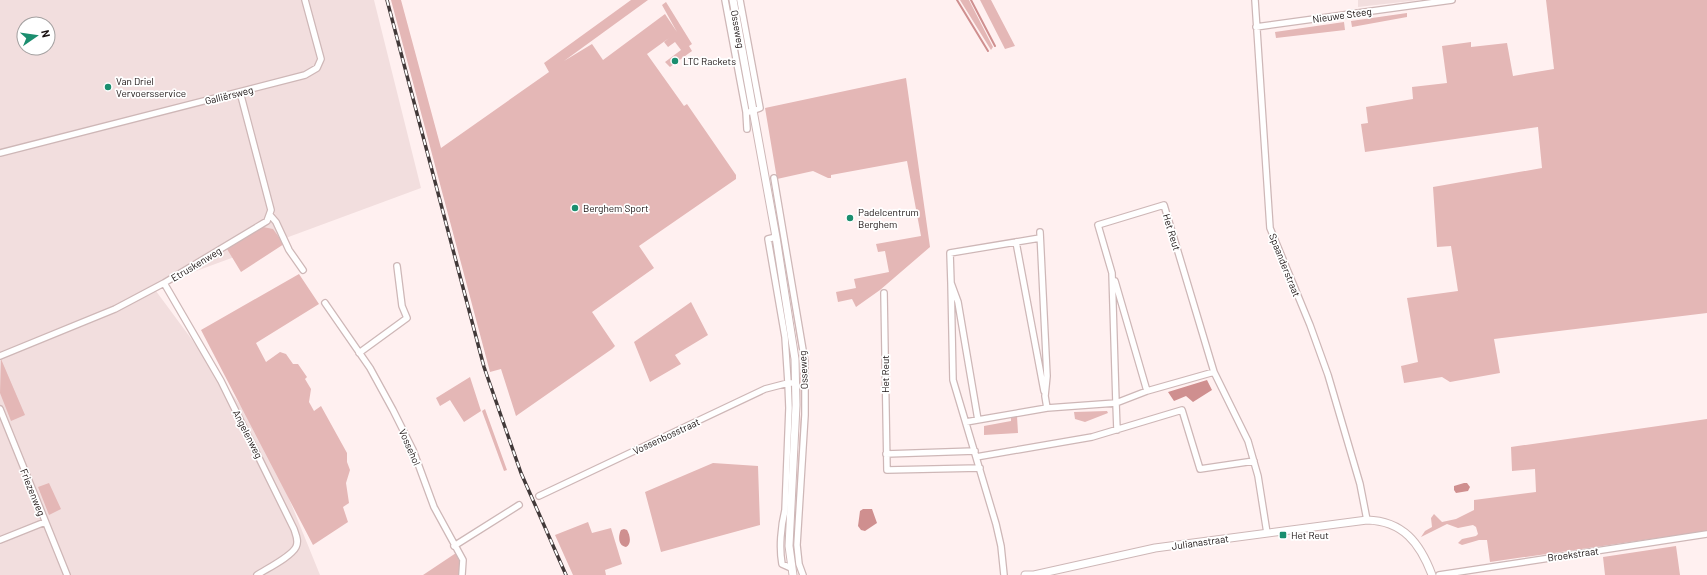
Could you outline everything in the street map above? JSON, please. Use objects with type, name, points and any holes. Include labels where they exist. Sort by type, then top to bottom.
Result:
[{"type":"street","name":"Galliërsweg","points":[[0,153],[305,75],[317,68],[321,59],[305,0]]},
{"type":"street","name":"Osseweg","points":[[725,0],[767,189],[793,339],[796,382],[789,556],[792,572]]},
{"type":"street","name":"Osseweg","points":[[733,0],[747,56]]},
{"type":"street","name":"Osseweg","points":[[740,0],[747,56],[750,112],[747,129]]},
{"type":"street","name":"Spaanderstraat","points":[[1255,0],[1270,228],[1310,325],[1328,375],[1362,489],[1367,520]]},
{"type":"street","name":"Nieuwe Steeg","points":[[1256,27],[1452,0]]},
{"type":"street","points":[[240,92],[271,210],[270,215],[276,222],[289,250],[303,270]]},
{"type":"street","name":"Osseweg","points":[[774,178],[804,358],[805,415],[797,555],[803,575]]},
{"type":"street","points":[[767,189],[776,187]]},
{"type":"street","name":"Het Reut","points":[[1147,391],[1098,225],[1164,205],[1214,372],[1248,441],[1254,461],[1267,533]]},
{"type":"street","name":"Etruskenweg","points":[[0,356],[115,309],[164,283],[267,221],[270,215]]},
{"type":"street","points":[[1004,575],[1001,546],[996,524],[953,380],[950,253],[1016,242],[1040,235],[1047,376],[1045,396]]},
{"type":"street","name":"Osseweg","points":[[776,237],[768,239],[784,337],[788,382],[787,475],[781,557],[782,564],[792,572]]},
{"type":"street","points":[[1016,242],[1047,408]]},
{"type":"street","points":[[359,353],[407,318],[402,306],[397,266]]},
{"type":"street","name":"Het Reut","points":[[1112,273],[1117,430]]},
{"type":"street","points":[[951,282],[958,302],[978,420]]},
{"type":"street","name":"Angelenweg","points":[[164,283],[221,381],[298,538],[296,547],[289,554],[257,575]]},
{"type":"street","points":[[776,286],[784,284]]},
{"type":"street","name":"Het Reut","points":[[884,293],[887,470],[980,468]]},
{"type":"street","name":"Vossehol","points":[[325,303],[359,353],[393,410],[413,450],[434,507],[463,560],[462,575]]},
{"type":"street","points":[[966,422],[1047,408],[1116,403],[1147,391],[1214,372]]},
{"type":"street","name":"Vossenbosstraat","points":[[539,496],[765,388],[788,382],[796,382]]},
{"type":"street","points":[[886,454],[976,454],[1092,437],[1182,410],[1200,469],[1254,461]]},
{"type":"street","name":"Friezenweg","points":[[0,411],[66,575]]},
{"type":"street","points":[[454,546],[519,505]]},
{"type":"street","name":"Julianastraat","points":[[1025,575],[1034,575],[1155,548],[1367,520],[1381,521],[1400,529],[1419,548],[1432,575]]},
{"type":"street","points":[[0,540],[45,522]]},
{"type":"street","name":"Broekstraat","points":[[1439,575],[1707,534]]},
{"type":"street","points":[[789,556],[797,555]]},
{"type":"shaded area","points":[[0,0],[374,0],[421,188],[153,287],[264,437],[320,575],[0,575]]},
{"type":"shaded area","name":"Berghem Sport","points":[[391,0],[401,0],[441,148],[549,72],[544,63],[631,0],[648,0],[564,61],[592,44],[603,60],[665,14],[677,32],[662,5],[666,2],[692,44],[689,46],[692,51],[670,67],[665,62],[681,50],[675,42],[668,47],[664,42],[669,38],[647,54],[684,106],[687,104],[736,175],[736,179],[639,246],[654,268],[592,312],[615,346],[516,416],[501,369],[490,372]]},
{"type":"shaded area","points":[[960,0],[969,0],[993,47],[991,50]]},
{"type":"shaded area","points":[[980,0],[991,0],[1015,46],[1005,49]]},
{"type":"shaded area","points":[[1358,0],[1420,0],[1358,7]]},
{"type":"shaded area","points":[[1546,0],[1707,0],[1707,313],[1494,339],[1500,373],[1450,382],[1442,377],[1404,383],[1401,366],[1418,362],[1407,298],[1458,291],[1451,246],[1437,247],[1433,187],[1542,168],[1538,127],[1365,152],[1361,124],[1368,123],[1366,107],[1413,99],[1412,87],[1447,83],[1442,46],[1471,42],[1471,47],[1507,43],[1513,76],[1554,69]]},
{"type":"shaded area","points":[[1407,13],[1407,17],[1352,27],[1351,21]]},
{"type":"shaded area","points":[[1344,22],[1345,30],[1276,38],[1275,32]]},
{"type":"shaded area","points":[[906,78],[930,247],[880,290],[856,307],[852,299],[838,302],[836,292],[856,288],[854,279],[889,272],[885,251],[878,252],[876,244],[921,236],[907,161],[831,175],[831,178],[813,171],[777,179],[765,108]]},
{"type":"shaded area","points":[[776,210],[778,212],[802,356],[800,356]]},
{"type":"shaded area","points":[[263,227],[273,229],[284,244],[241,272],[227,249]]},
{"type":"shaded area","points":[[299,274],[319,304],[256,343],[266,362],[280,352],[286,354],[293,364],[298,364],[307,377],[305,379],[311,389],[309,402],[314,411],[321,406],[347,453],[347,462],[350,470],[346,483],[349,503],[343,507],[348,522],[313,545],[201,330]]},
{"type":"shaded area","points":[[691,302],[708,335],[675,355],[681,364],[650,382],[634,342]]},
{"type":"shaded area","points":[[1,359],[25,415],[11,421],[0,393]]},
{"type":"shaded area","points":[[800,360],[803,360],[801,436],[793,548],[801,414]]},
{"type":"shaded area","points":[[470,377],[481,411],[464,422],[450,400],[440,406],[436,398]]},
{"type":"shaded area","points":[[1207,380],[1212,390],[1193,402],[1186,396],[1174,401],[1168,392]]},
{"type":"shaded area","points":[[485,409],[507,470],[504,471],[482,411]]},
{"type":"shaded area","points":[[1107,411],[1108,413],[1085,422],[1075,419],[1074,412]]},
{"type":"shaded area","points":[[1017,416],[1018,433],[984,435],[984,426],[1011,421],[1011,417]]},
{"type":"shaded area","points":[[1707,419],[1707,531],[1490,562],[1487,540],[1479,540],[1462,545],[1458,543],[1462,539],[1476,536],[1478,534],[1476,527],[1473,525],[1458,528],[1447,524],[1421,537],[1425,531],[1432,527],[1431,518],[1434,514],[1442,522],[1456,519],[1474,510],[1474,500],[1536,492],[1535,469],[1512,471],[1511,447]]},
{"type":"shaded area","points":[[713,463],[758,466],[760,525],[661,552],[645,492]]},
{"type":"shaded area","points":[[49,483],[61,509],[49,515],[38,487]]},
{"type":"shaded area","points":[[1467,483],[1470,487],[1468,491],[1456,493],[1454,486]]},
{"type":"shaded area","points":[[863,509],[872,509],[877,523],[865,531],[861,530],[858,526],[860,511]]},
{"type":"shaded area","points":[[588,522],[592,533],[611,528],[622,564],[605,570],[606,575],[573,575],[555,535]]},
{"type":"shaded area","points":[[621,530],[627,530],[630,539],[628,546],[626,547],[621,545],[619,540]]},
{"type":"shaded area","points":[[1676,546],[1680,575],[1605,575],[1603,557]]},
{"type":"shaded area","points":[[456,553],[460,563],[459,575],[423,575]]},
{"type":"waterway","points":[[957,0],[988,51]]},
{"type":"waterway","points":[[971,0],[995,46]]},
{"type":"railway","points":[[387,0],[484,367],[521,473],[566,575]]},
{"type":"place","name":"LTC Rackets","points":[[675,61]]},
{"type":"place","name":"Van Driel Vervoersservice","points":[[108,87]]},
{"type":"place","name":"Berghem Sport","points":[[575,208]]},
{"type":"place","name":"Padelcentrum Berghem","points":[[850,218]]},
{"type":"place","name":"Het Reut","points":[[1283,535]]}]
